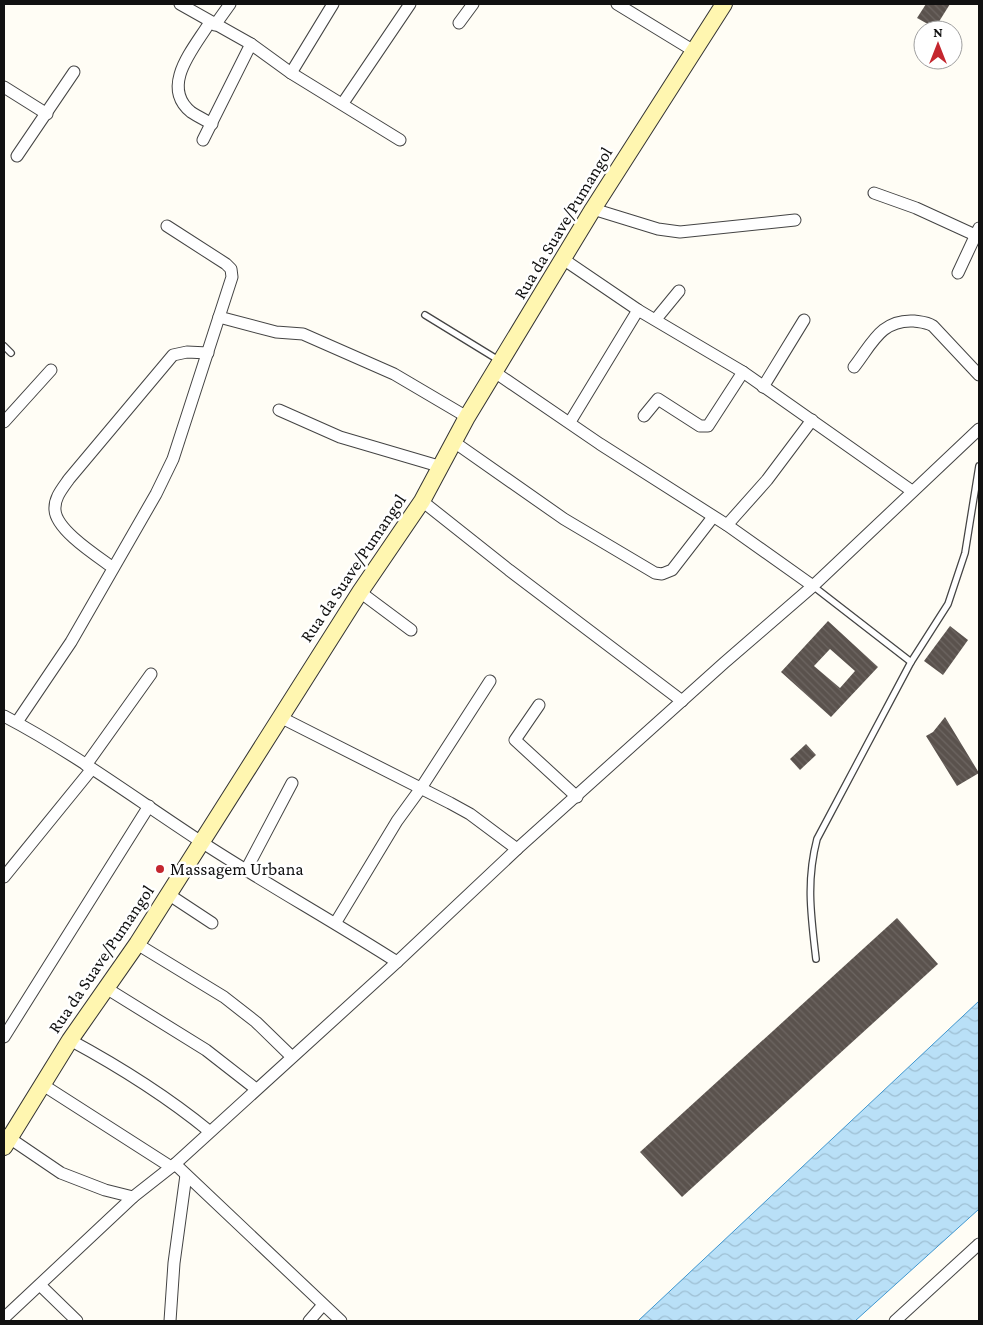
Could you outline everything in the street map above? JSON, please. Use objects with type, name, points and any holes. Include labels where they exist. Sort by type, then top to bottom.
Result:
[{"type":"street","points":[[180,4],[251,44],[291,73],[343,103],[400,140]]},
{"type":"street","points":[[212,124],[191,111],[184,104],[177,84],[180,72],[213,24],[230,4]]},
{"type":"street","points":[[291,73],[334,4]]},
{"type":"street","points":[[343,103],[410,4]]},
{"type":"street","points":[[459,23],[473,4]]},
{"type":"street","points":[[618,4],[694,51]]},
{"type":"street","name":"Rua da Suave/Pumangol","points":[[6,1140],[202,842],[360,592],[422,501],[442,467],[467,417],[594,209],[724,4]]},
{"type":"street","points":[[203,140],[251,44]]},
{"type":"street","points":[[17,156],[74,72]]},
{"type":"street","points":[[4,87],[47,114]]},
{"type":"street","points":[[874,193],[977,231],[958,273]]},
{"type":"street","points":[[594,209],[658,229],[680,232],[794,220]]},
{"type":"street","points":[[167,226],[231,269],[232,277],[208,354],[173,459],[156,494],[70,642],[8,720],[149,806],[246,870],[336,922],[398,962]]},
{"type":"street","points":[[564,259],[638,310],[743,372],[912,491]]},
{"type":"street","points":[[656,319],[679,291]]},
{"type":"street","points":[[570,422],[638,310]]},
{"type":"street","points":[[219,316],[276,332],[303,334],[394,374],[467,417]]},
{"type":"street","points":[[763,387],[804,320]]},
{"type":"street","points":[[854,367],[884,327],[900,320],[927,322],[933,326],[979,375]]},
{"type":"street","points":[[112,567],[90,552],[62,525],[54,509],[56,498],[69,479],[173,355],[187,352],[208,354]]},
{"type":"street","points":[[499,367],[600,444],[727,525],[813,586]]},
{"type":"street","points":[[4,422],[51,370]]},
{"type":"street","points":[[644,416],[658,399],[700,426],[708,426],[743,372]]},
{"type":"street","points":[[279,410],[340,437],[442,467]]},
{"type":"street","points":[[727,525],[767,480],[812,420]]},
{"type":"street","points":[[4,1318],[41,1286],[133,1197],[173,1166],[209,1131],[398,962],[517,850],[813,586],[979,429]]},
{"type":"street","points":[[454,442],[564,519],[655,573],[662,574],[672,570],[713,517]]},
{"type":"street","points":[[422,501],[509,570],[682,701]]},
{"type":"street","points":[[360,592],[411,630]]},
{"type":"street","points":[[4,877],[88,768],[152,674]]},
{"type":"street","points":[[336,922],[397,821],[421,788],[490,681]]},
{"type":"street","points":[[539,705],[515,740],[577,797]]},
{"type":"street","points":[[280,717],[470,814],[517,850]]},
{"type":"street","points":[[246,870],[292,783]]},
{"type":"street","points":[[4,1037],[149,806]]},
{"type":"street","points":[[168,894],[212,923]]},
{"type":"street","points":[[136,944],[224,997],[256,1022],[292,1057]]},
{"type":"street","points":[[106,988],[206,1050],[256,1089]]},
{"type":"street","points":[[70,1040],[136,1077],[178,1106],[209,1131]]},
{"type":"street","points":[[43,1085],[186,1175],[322,1306],[341,1321]]},
{"type":"street","points":[[6,1140],[61,1173],[105,1190],[133,1197]]},
{"type":"street","points":[[170,1321],[174,1263],[186,1175]]},
{"type":"street","points":[[896,1321],[979,1244]]},
{"type":"street","points":[[41,1286],[77,1321]]},
{"type":"street","points":[[309,1321],[322,1306]]},
{"type":"lane","points":[[426,315],[499,367]]},
{"type":"lane","points":[[4,346],[11,352]]},
{"type":"lane","points":[[816,959],[808,887],[811,862],[817,839],[912,662],[948,604],[965,553],[979,466]]},
{"type":"lane","points":[[813,586],[912,662]]},
{"type":"water","points":[[979,1001],[979,1209],[855,1321],[638,1321]]},
{"type":"building","points":[[926,4],[950,4],[940,20],[921,20],[917,18]]},
{"type":"building","points":[[828,621],[878,667],[831,717],[781,672]],"holes":[[[830,649],[855,671],[840,688],[814,666]]]},
{"type":"building","points":[[950,626],[968,640],[943,675],[924,661]]},
{"type":"building","points":[[945,717],[979,773],[957,786],[926,736],[933,732]]},
{"type":"building","points":[[806,744],[816,755],[800,770],[790,759]]},
{"type":"building","points":[[897,918],[938,964],[682,1197],[640,1152]]},
{"type":"place","name":"Massagem Urbana","points":[[160,869]]}]
